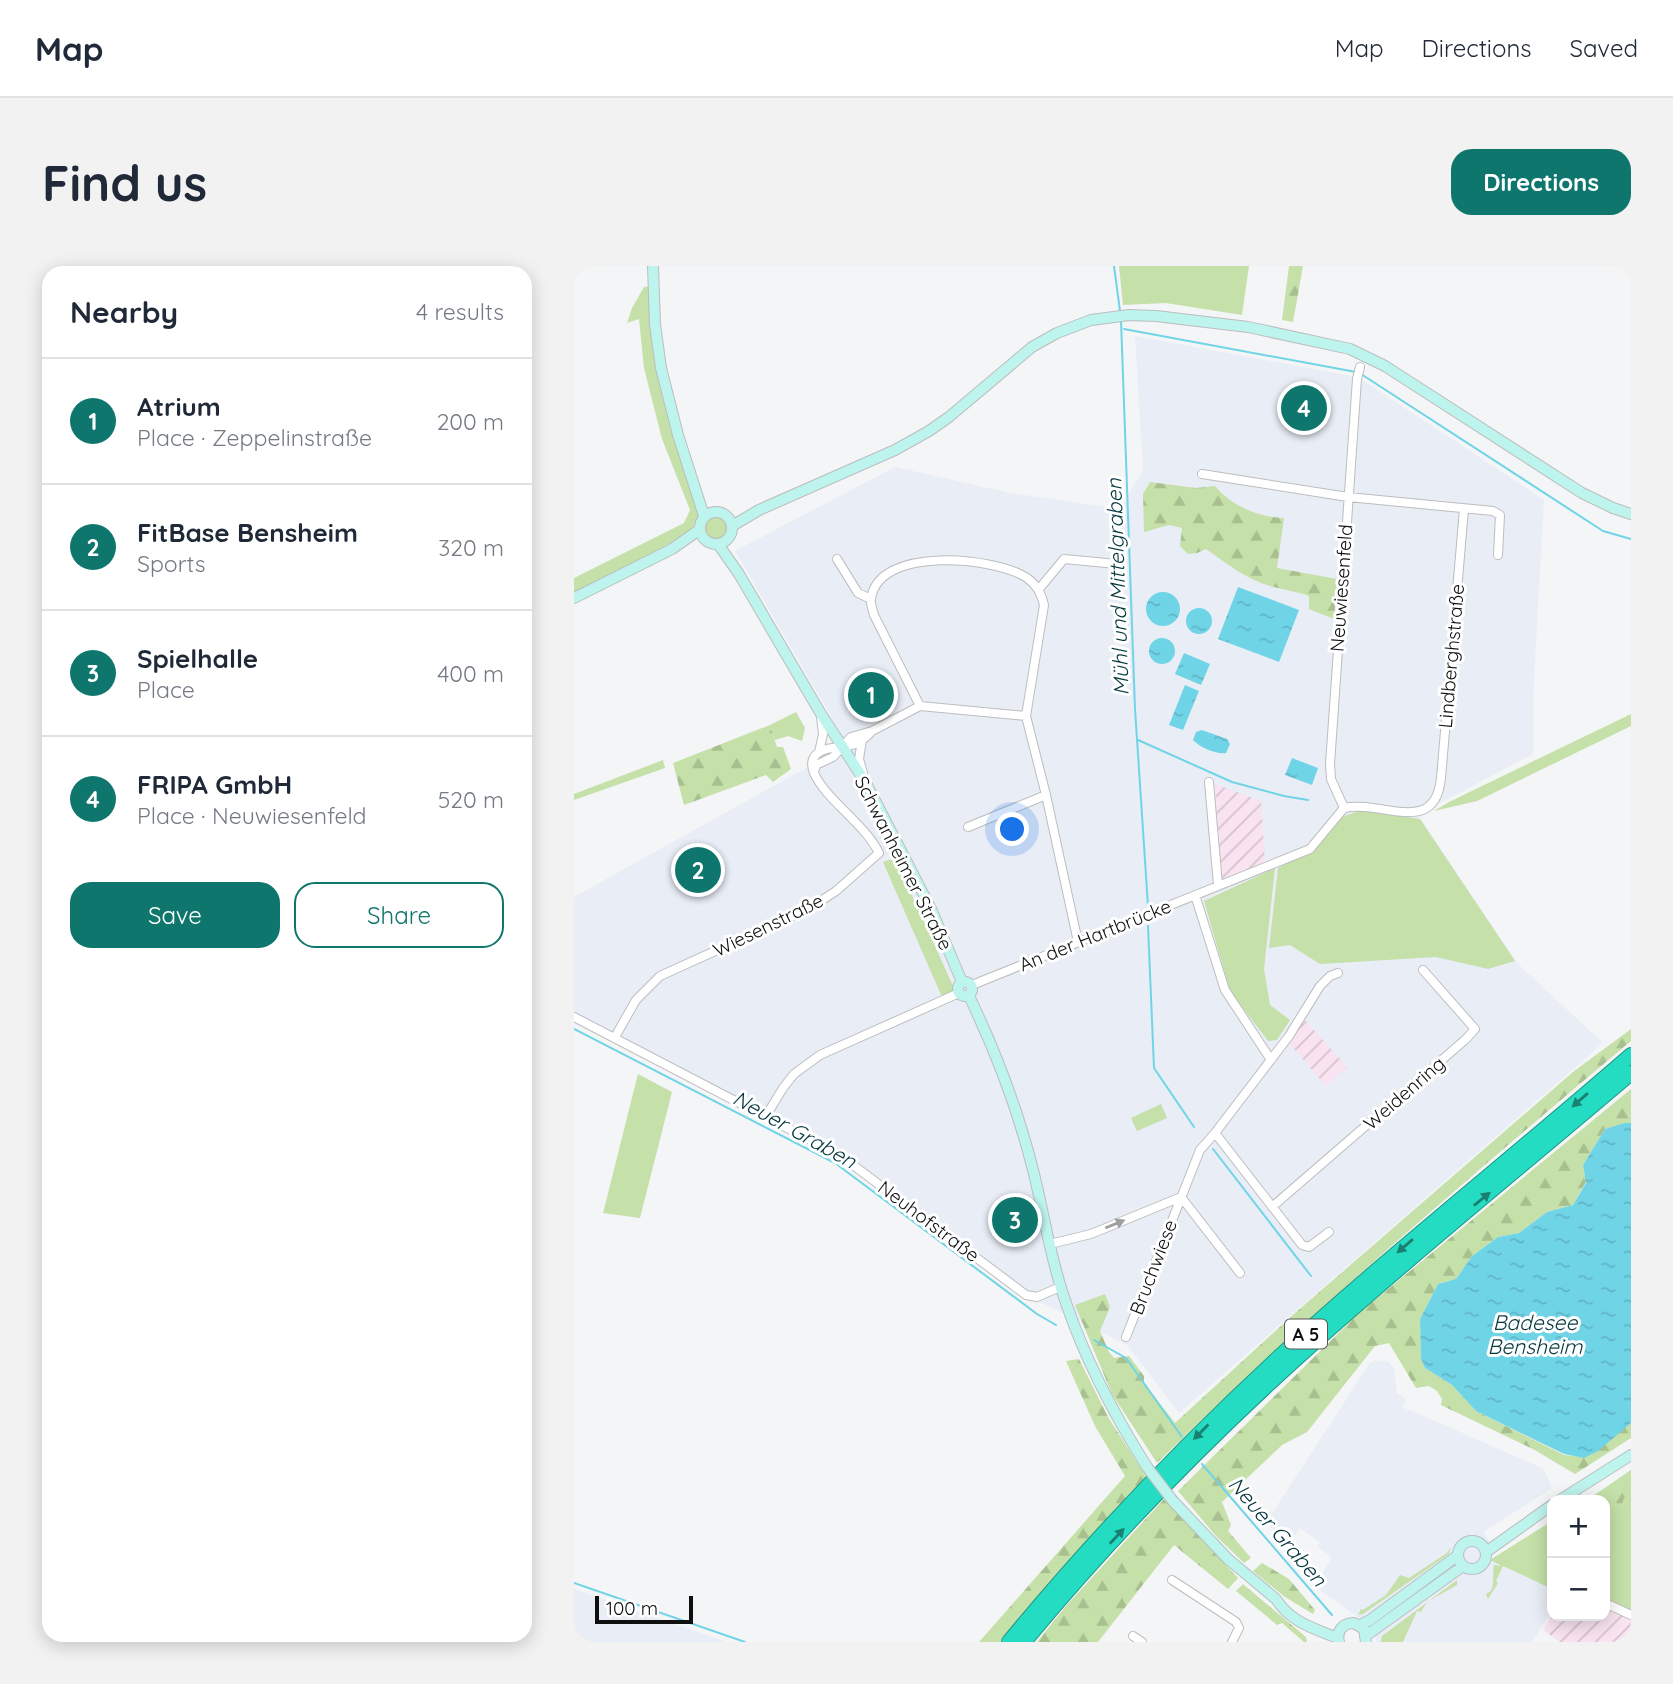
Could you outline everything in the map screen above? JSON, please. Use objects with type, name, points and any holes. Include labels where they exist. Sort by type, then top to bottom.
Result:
[{"type":"highway","name":"A 5","points":[[1009,1642],[1128,1505],[1226,1407],[1409,1243],[1631,1055]]},
{"type":"highway","name":"A 5","points":[[1024,1642],[1084,1571],[1137,1515],[1286,1368],[1416,1254],[1631,1073]]},
{"type":"main road","points":[[653,266],[655,324],[661,368],[678,435],[709,513],[730,521],[909,443],[949,417],[1032,347],[1057,333],[1090,320],[1129,315],[1248,327],[1350,349],[1385,366],[1582,493],[1631,514]]},
{"type":"main road","points":[[701,535],[709,513]]},
{"type":"main road","points":[[574,598],[701,535],[722,542],[730,521]]},
{"type":"main road","name":"Schwanheimer Straße","points":[[722,542],[821,714],[866,783],[932,911],[999,1065],[1017,1116],[1033,1171],[1060,1287],[1096,1380],[1147,1467],[1173,1501],[1236,1566],[1276,1600]]},
{"type":"main road","points":[[1568,1495],[1631,1455]]},
{"type":"main road","points":[[1483,1547],[1533,1521],[1547,1508]]},
{"type":"main road","points":[[1474,1541],[1483,1547],[1485,1561],[1478,1568],[1471,1569],[1460,1561],[1458,1550],[1464,1543],[1474,1541]]},
{"type":"main road","points":[[1339,1639],[1349,1623],[1360,1625],[1370,1620],[1460,1561]]},
{"type":"main road","points":[[1360,1625],[1366,1638],[1460,1561]]},
{"type":"main road","points":[[1276,1600],[1284,1602],[1339,1639]]},
{"type":"main road","points":[[1276,1600],[1308,1627],[1339,1639]]},
{"type":"main road","points":[[1308,1627],[1316,1642]]},
{"type":"street","name":"Neuwiesenfeld","points":[[1344,808],[1331,779],[1330,764],[1348,497],[1360,367]]},
{"type":"street","points":[[1202,474],[1348,497],[1493,511],[1500,515],[1498,555]]},
{"type":"street","name":"Lindberghstraße","points":[[1344,808],[1367,805],[1411,813],[1420,812],[1436,802],[1440,793],[1464,509]]},
{"type":"street","points":[[920,706],[874,615],[871,599],[877,586],[895,570],[927,560],[947,558],[1020,574],[1039,589],[1044,605],[1026,716],[1078,942]]},
{"type":"street","points":[[837,559],[858,593],[871,599]]},
{"type":"street","points":[[1039,589],[1064,559],[1117,564]]},
{"type":"street","points":[[814,772],[816,765],[833,757],[852,737],[872,731],[920,706],[1026,716]]},
{"type":"street","points":[[814,772],[812,761],[819,752],[823,734],[821,714]]},
{"type":"street","points":[[819,752],[855,745],[872,731]]},
{"type":"street","points":[[862,740],[859,760],[866,783]]},
{"type":"street","name":"Wiesenstraße","points":[[615,1037],[636,1000],[660,975],[810,908],[836,891],[879,853],[870,837],[814,772]]},
{"type":"street","points":[[1209,782],[1218,885]]},
{"type":"street","points":[[968,827],[1046,795]]},
{"type":"street","name":"An der Hartbrücke","points":[[766,1116],[794,1074],[820,1055],[965,989],[1310,849],[1344,808]]},
{"type":"street","points":[[1195,895],[1225,990],[1270,1060]]},
{"type":"street","name":"Weidenring","points":[[1272,1207],[1466,1039],[1475,1028],[1423,970]]},
{"type":"street","points":[[1329,1233],[1306,1247],[1215,1133],[1289,1036],[1320,986],[1330,976],[1338,973]]},
{"type":"street","name":"Neuhofstraße","points":[[574,1017],[841,1156],[1026,1294],[1037,1297],[1060,1287]]},
{"type":"street","name":"Bruchwiese","points":[[1126,1337],[1200,1150],[1215,1133]]},
{"type":"street","points":[[1050,1244],[1091,1234],[1181,1197],[1240,1273]]},
{"type":"street","points":[[1172,1580],[1236,1622],[1239,1628],[1233,1642]]},
{"type":"street","points":[[1610,1605],[1631,1615]]},
{"type":"street","points":[[1133,1636],[1142,1642]]},
{"type":"shaded area","points":[[1135,336],[1358,377],[1544,500],[1534,678],[1533,754],[1431,808],[1420,818],[1518,964],[1603,1043],[1179,1413],[1127,1345],[1034,1299],[843,1153],[610,1035],[574,1012],[574,897],[813,764],[840,732],[735,551],[895,467],[1011,493],[1120,509],[1143,470]]},
{"type":"shaded area","points":[[1215,784],[1261,801],[1265,862],[1221,879]]},
{"type":"shaded area","points":[[1304,1019],[1347,1067],[1326,1086],[1290,1044]]},
{"type":"shaded area","points":[[1376,1360],[1389,1362],[1394,1369],[1397,1393],[1406,1399],[1402,1407],[1406,1409],[1404,1413],[1410,1410],[1542,1468],[1549,1480],[1551,1489],[1483,1532],[1491,1544],[1490,1560],[1547,1587],[1547,1619],[1532,1642],[1377,1642],[1369,1625],[1314,1586],[1332,1558],[1318,1547],[1320,1542],[1300,1528],[1287,1547],[1267,1521],[1370,1363]]},
{"type":"shaded area","points":[[574,1589],[727,1642],[574,1642]]},
{"type":"shaded area","points":[[1610,1610],[1631,1620],[1631,1642],[1560,1642],[1543,1630],[1549,1621],[1610,1621]]},
{"type":"green space","points":[[1119,266],[1249,266],[1242,315],[1166,303],[1123,305]]},
{"type":"green space","points":[[1289,266],[1303,266],[1293,322],[1282,320]]},
{"type":"green space","points":[[650,286],[650,306],[700,513],[690,533],[574,594],[574,578],[684,523],[690,510],[662,439],[644,368],[639,319],[627,323],[644,287]]},
{"type":"green space","points":[[1150,482],[1196,488],[1215,486],[1246,509],[1284,518],[1277,568],[1337,579],[1334,619],[1309,609],[1309,596],[1253,579],[1206,549],[1188,554],[1180,546],[1182,528],[1169,525],[1144,532],[1143,494]]},
{"type":"green space","points":[[716,515],[725,518],[728,527],[725,536],[716,539],[707,536],[704,527],[707,518]]},
{"type":"green space","points":[[796,712],[805,728],[802,741],[788,736],[775,740],[770,725]]},
{"type":"green space","points":[[1631,714],[1631,726],[1477,801],[1434,811],[1449,802]]},
{"type":"green space","points":[[770,725],[777,747],[783,747],[791,769],[773,782],[766,775],[684,805],[673,763]]},
{"type":"green space","points":[[663,760],[665,768],[574,800],[574,794]]},
{"type":"green space","points":[[1362,810],[1420,819],[1515,961],[1488,969],[1436,957],[1320,964],[1290,945],[1269,948],[1278,868],[1311,852],[1341,817]]},
{"type":"green space","points":[[895,858],[953,986],[952,991],[942,997],[883,862]]},
{"type":"green space","points":[[1275,868],[1264,969],[1270,1005],[1290,1020],[1277,1040],[1268,1041],[1230,991],[1204,901]]},
{"type":"green space","points":[[1631,1029],[1631,1041],[1390,1248],[1272,1354],[1157,1463],[1112,1394],[1075,1305],[1105,1294],[1110,1307],[1100,1331],[1109,1352],[1114,1358],[1129,1356],[1144,1376],[1144,1383],[1175,1423],[1295,1313],[1573,1072]]},
{"type":"green space","points":[[638,1074],[672,1092],[640,1218],[603,1213]]},
{"type":"green space","points":[[1631,1089],[1631,1123],[1605,1129],[1583,1165],[1586,1182],[1573,1205],[1547,1212],[1519,1233],[1498,1237],[1472,1256],[1456,1279],[1438,1284],[1420,1319],[1421,1359],[1425,1368],[1452,1385],[1476,1411],[1564,1455],[1584,1457],[1631,1423],[1631,1438],[1575,1474],[1533,1449],[1441,1405],[1442,1399],[1437,1391],[1429,1386],[1416,1388],[1389,1343],[1375,1346],[1307,1432],[1282,1445],[1222,1502],[1231,1525],[1228,1531],[1251,1558],[1244,1563],[1216,1536],[1178,1491],[1359,1313]]},
{"type":"green space","points":[[1161,1104],[1167,1118],[1137,1131],[1131,1118]]},
{"type":"green space","points":[[1079,1359],[1108,1417],[1147,1478],[1059,1571],[1000,1642],[979,1642],[1125,1476],[1095,1426],[1066,1361]]},
{"type":"green space","points":[[1631,1470],[1631,1613],[1610,1603],[1610,1495],[1594,1495]]},
{"type":"green space","points":[[1631,1475],[1631,1492],[1624,1498],[1617,1518],[1610,1521],[1610,1495],[1599,1495]]},
{"type":"green space","points":[[1164,1499],[1238,1578],[1228,1589],[1174,1545],[1098,1642],[1037,1642],[1066,1606]]},
{"type":"green space","points":[[1547,1524],[1547,1587],[1503,1566],[1496,1581],[1498,1583],[1488,1599],[1486,1594],[1492,1588],[1494,1565],[1502,1566],[1490,1560]]},
{"type":"green space","points":[[1451,1547],[1449,1554],[1358,1615],[1361,1609],[1386,1595],[1400,1575],[1409,1578],[1447,1553]]},
{"type":"green space","points":[[1262,1563],[1289,1579],[1315,1610],[1313,1614],[1285,1597],[1253,1571]]},
{"type":"green space","points":[[1457,1580],[1457,1585],[1429,1601]]},
{"type":"green space","points":[[1243,1584],[1306,1637],[1307,1642],[1282,1623],[1277,1625],[1236,1591]]},
{"type":"green space","points":[[1427,1603],[1421,1612],[1417,1611],[1403,1642],[1381,1642],[1382,1636]]},
{"type":"water","points":[[1238,587],[1299,610],[1279,662],[1218,639]]},
{"type":"water","points":[[1163,592],[1175,597],[1180,609],[1175,621],[1163,626],[1151,621],[1146,609],[1151,597]]},
{"type":"water","points":[[1199,608],[1208,612],[1212,621],[1208,630],[1199,634],[1190,630],[1186,621],[1190,612]]},
{"type":"water","points":[[1162,638],[1171,642],[1175,651],[1171,660],[1162,664],[1153,660],[1149,651],[1153,642]]},
{"type":"water","points":[[1184,653],[1210,664],[1201,685],[1175,674]]},
{"type":"water","points":[[1185,685],[1199,691],[1183,730],[1169,725]]},
{"type":"water","points":[[1202,730],[1227,739],[1230,744],[1226,753],[1208,750],[1193,740],[1196,732]]},
{"type":"water","points":[[1292,758],[1318,768],[1312,785],[1285,775]]},
{"type":"water","name":"Badesee Bensheim","points":[[1631,1123],[1631,1423],[1598,1451],[1584,1458],[1564,1454],[1476,1411],[1452,1385],[1425,1368],[1421,1359],[1420,1319],[1438,1284],[1456,1279],[1472,1256],[1498,1237],[1519,1233],[1547,1212],[1573,1205],[1586,1183],[1583,1165],[1605,1129]]},
{"type":"waterway","name":"Mühl und Mittelgraben","points":[[1114,266],[1120,311]]},
{"type":"waterway","name":"Mühl und Mittelgraben","points":[[1121,320],[1135,709],[1148,906]]},
{"type":"waterway","points":[[1124,329],[1356,372]]},
{"type":"waterway","points":[[1361,374],[1603,531],[1631,539]]},
{"type":"waterway","points":[[1138,740],[1232,782],[1308,800]]},
{"type":"waterway","name":"Mühl und Mittelgraben","points":[[1148,926],[1154,1068],[1194,1127]]},
{"type":"waterway","name":"Neuer Graben","points":[[574,1029],[835,1163],[1037,1314],[1056,1325]]},
{"type":"waterway","name":"Mühl und Mittelgraben","points":[[1213,1149],[1311,1276]]},
{"type":"waterway","name":"Neuer Graben","points":[[1094,1340],[1126,1358],[1182,1437]]},
{"type":"waterway","name":"Neuer Graben","points":[[1202,1464],[1332,1615]]},
{"type":"waterway","points":[[574,1583],[745,1642]]},
{"type":"place","name":"FRIPA GmbH","points":[[1304,408]]},
{"type":"place","name":"Atrium","points":[[871,695]]},
{"type":"place","name":"FitBase Bensheim","points":[[698,870]]},
{"type":"place","name":"Spielhalle","points":[[1015,1220]]}]
